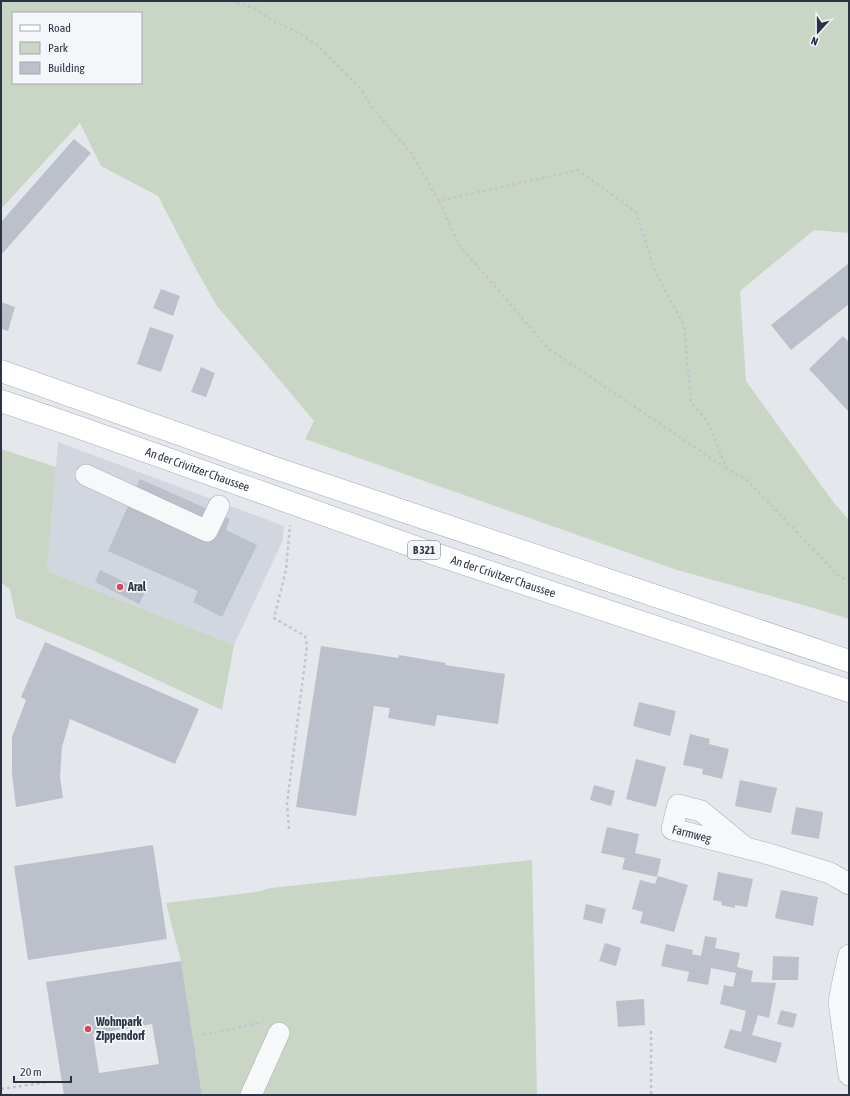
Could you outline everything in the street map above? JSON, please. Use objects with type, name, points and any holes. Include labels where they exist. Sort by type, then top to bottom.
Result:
[{"type":"main road","name":"B 321","points":[[1,371],[275,468],[849,661]]},
{"type":"main road","name":"An der Crivitzer Chaussee","points":[[1,401],[82,428],[432,553],[849,691]]},
{"type":"street","points":[[86,475],[207,531],[219,506]]},
{"type":"street","points":[[746,848],[830,873],[849,884]]},
{"type":"street","points":[[849,955],[839,1002],[849,1075]]},
{"type":"street","points":[[251,1095],[274,1027]]},
{"type":"path","points":[[232,1],[255,8],[272,21],[295,31],[316,44],[361,89],[370,105],[412,154],[439,201],[459,245],[549,349],[727,469],[747,480],[838,575],[849,582]]},
{"type":"path","points":[[439,201],[578,170],[636,212],[655,272],[684,325],[691,402],[708,422],[727,469]]},
{"type":"path","points":[[289,829],[287,804],[307,646],[305,636],[274,618],[286,570],[291,519]]},
{"type":"path","points":[[203,1035],[274,1027]]},
{"type":"path","points":[[651,1031],[652,1095]]},
{"type":"path","points":[[1,1089],[49,1082]]},
{"type":"shaded area","points":[[58,442],[284,526],[282,542],[234,645],[47,571]]},
{"type":"green space","points":[[1,1],[849,1],[849,233],[814,230],[740,291],[746,381],[834,503],[849,520],[849,619],[674,569],[305,439],[314,421],[217,306],[158,196],[101,166],[80,123],[1,209]]},
{"type":"green space","points":[[1,449],[56,467],[47,571],[234,645],[222,710],[97,652],[16,618],[10,589],[1,583]]},
{"type":"green space","points":[[532,860],[537,1095],[202,1095],[181,961],[166,903],[257,892],[271,888]]},
{"type":"building","points":[[74,139],[91,153],[1,255],[1,222]]},
{"type":"building","points":[[849,263],[849,304],[791,350],[771,325]]},
{"type":"building","points":[[161,289],[180,296],[173,316],[153,308]]},
{"type":"building","points":[[1,302],[15,307],[8,331],[1,329]]},
{"type":"building","points":[[150,327],[174,335],[161,372],[137,364]]},
{"type":"building","points":[[843,336],[849,342],[849,412],[809,369]]},
{"type":"building","points":[[201,367],[215,373],[206,397],[191,392]]},
{"type":"building","points":[[140,479],[230,519],[226,530],[257,545],[222,617],[193,602],[198,591],[108,551]]},
{"type":"building","name":"Aral","points":[[100,570],[145,592],[139,604],[95,582]]},
{"type":"building","points":[[45,642],[199,709],[175,764],[70,719],[62,747],[60,777],[63,798],[16,807],[12,773],[12,737],[26,700],[21,697]]},
{"type":"building","points":[[321,646],[398,658],[399,655],[446,663],[445,665],[505,674],[498,724],[437,715],[435,726],[388,718],[390,708],[374,706],[356,816],[296,807]]},
{"type":"building","points":[[639,702],[676,711],[670,736],[633,726]]},
{"type":"building","points":[[690,734],[710,739],[709,744],[729,749],[722,779],[702,774],[703,769],[683,765]]},
{"type":"building","points":[[636,759],[666,767],[656,807],[626,799]]},
{"type":"building","points":[[740,780],[777,788],[771,813],[735,806]]},
{"type":"building","points":[[594,785],[615,791],[611,806],[590,800]]},
{"type":"building","points":[[796,807],[823,812],[819,839],[791,834]]},
{"type":"building","points":[[607,827],[639,834],[635,853],[661,859],[657,877],[622,869],[625,858],[601,853]]},
{"type":"building","points":[[153,845],[167,939],[28,960],[14,866]]},
{"type":"building","points":[[718,872],[753,879],[747,907],[735,905],[735,908],[721,905],[722,902],[713,900]]},
{"type":"building","points":[[658,876],[688,885],[674,932],[640,923],[643,912],[632,909],[640,880],[655,884]]},
{"type":"building","points":[[781,890],[818,897],[813,926],[775,918]]},
{"type":"building","points":[[586,904],[606,909],[602,924],[583,919]]},
{"type":"building","points":[[705,936],[717,938],[715,948],[740,953],[737,967],[753,971],[751,982],[776,983],[769,1018],[758,1015],[752,1035],[782,1043],[776,1063],[724,1048],[730,1029],[741,1032],[746,1011],[720,1004],[724,985],[733,987],[736,973],[711,968],[708,985],[687,981],[689,972],[661,966],[666,944],[693,950],[692,954],[701,956]]},
{"type":"building","points":[[605,943],[621,948],[616,966],[599,961]]},
{"type":"building","points":[[773,956],[799,957],[798,980],[772,980]]},
{"type":"building","name":"Wohnpark Zippendorf","points":[[181,961],[202,1095],[64,1095],[46,982]],"holes":[[[152,1024],[159,1064],[99,1073],[93,1034]]]},
{"type":"building","points":[[644,999],[645,1025],[618,1027],[616,1001]]},
{"type":"building","points":[[781,1010],[797,1014],[793,1028],[777,1024]]},
{"type":"place","name":"Aral","points":[[120,587]]},
{"type":"place","name":"Wohnpark Zippendorf","points":[[88,1029]]}]
